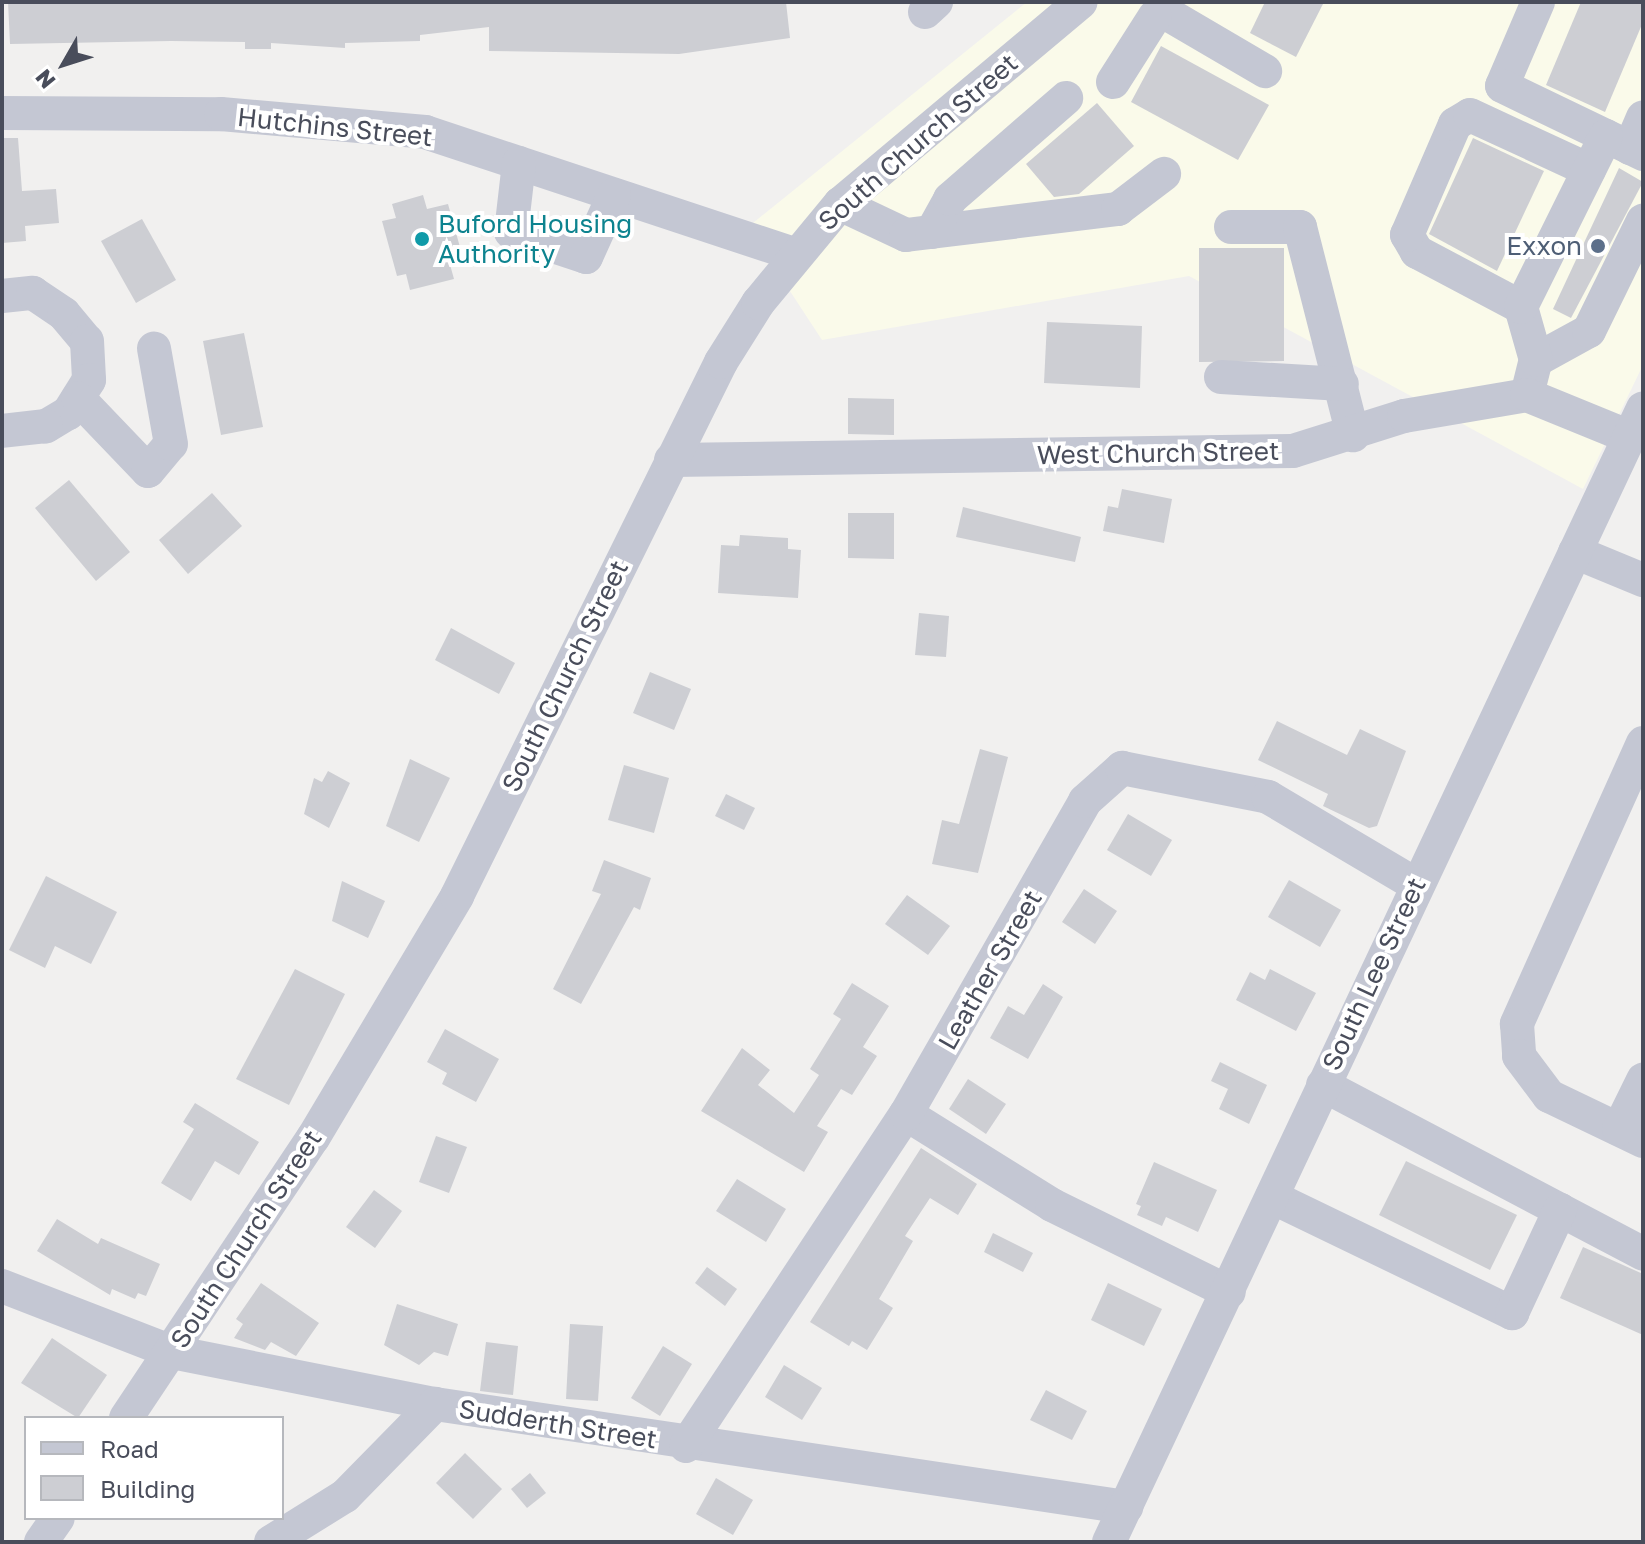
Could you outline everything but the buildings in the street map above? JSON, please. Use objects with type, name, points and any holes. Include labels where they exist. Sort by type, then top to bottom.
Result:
[{"type":"street","name":"South Church Street","points":[[127,1416],[313,1138],[457,896],[721,362],[794,254],[840,204],[1081,2]]},
{"type":"street","points":[[1538,2],[1502,86],[1630,139]]},
{"type":"street","points":[[1113,82],[1164,8],[1265,71]]},
{"type":"street","points":[[932,232],[950,199],[1066,98]]},
{"type":"street","name":"Hutchins Street","points":[[2,113],[336,122],[425,132],[794,254]]},
{"type":"street","points":[[1521,307],[1417,252],[1407,235],[1455,124],[1470,115],[1589,170]]},
{"type":"street","points":[[1630,139],[1589,170],[1521,307],[1536,360],[1527,395],[1636,423]]},
{"type":"street","points":[[519,163],[511,232],[586,257],[614,195]]},
{"type":"street","points":[[840,204],[906,235],[1118,209],[1164,174]]},
{"type":"street","points":[[1536,360],[1589,331],[1643,221]]},
{"type":"street","points":[[1231,227],[1300,227],[1353,435]]},
{"type":"street","points":[[2,296],[33,293],[64,314],[87,341],[89,380],[78,398],[46,426],[2,431]]},
{"type":"street","points":[[78,398],[148,471],[171,444],[154,349]]},
{"type":"street","points":[[1221,377],[1342,384]]},
{"type":"street","name":"West Church Street","points":[[671,460],[1293,451],[1353,435],[1404,416],[1527,395]]},
{"type":"street","name":"South Lee Street","points":[[1109,1542],[1229,1292],[1415,884],[1636,423]]},
{"type":"street","points":[[1575,552],[1643,580]]},
{"type":"street","points":[[1643,743],[1517,1024],[1519,1056],[1549,1096],[1631,1135],[1643,1080]]},
{"type":"street","name":"Leather Street","points":[[686,1446],[906,1114],[1085,801],[1122,768],[1268,797],[1415,884]]},
{"type":"street","points":[[1323,1085],[1643,1254]]},
{"type":"street","points":[[906,1114],[1052,1205],[1229,1292]]},
{"type":"street","points":[[1272,1197],[1512,1313],[1560,1210]]},
{"type":"street","name":"Sudderth Street","points":[[2,1286],[172,1352],[435,1404],[686,1446],[1126,1507]]},
{"type":"street","points":[[271,1542],[345,1496],[435,1404]]},
{"type":"street","points":[[41,1542],[57,1520]]},
{"type":"shaded area","points":[[1027,2],[1643,2],[1643,365],[1583,489],[1189,276],[822,340],[748,227]]},
{"type":"place","name":"Buford Housing Authority","points":[[422,239]]},
{"type":"place","name":"Exxon","points":[[1598,246]]}]
